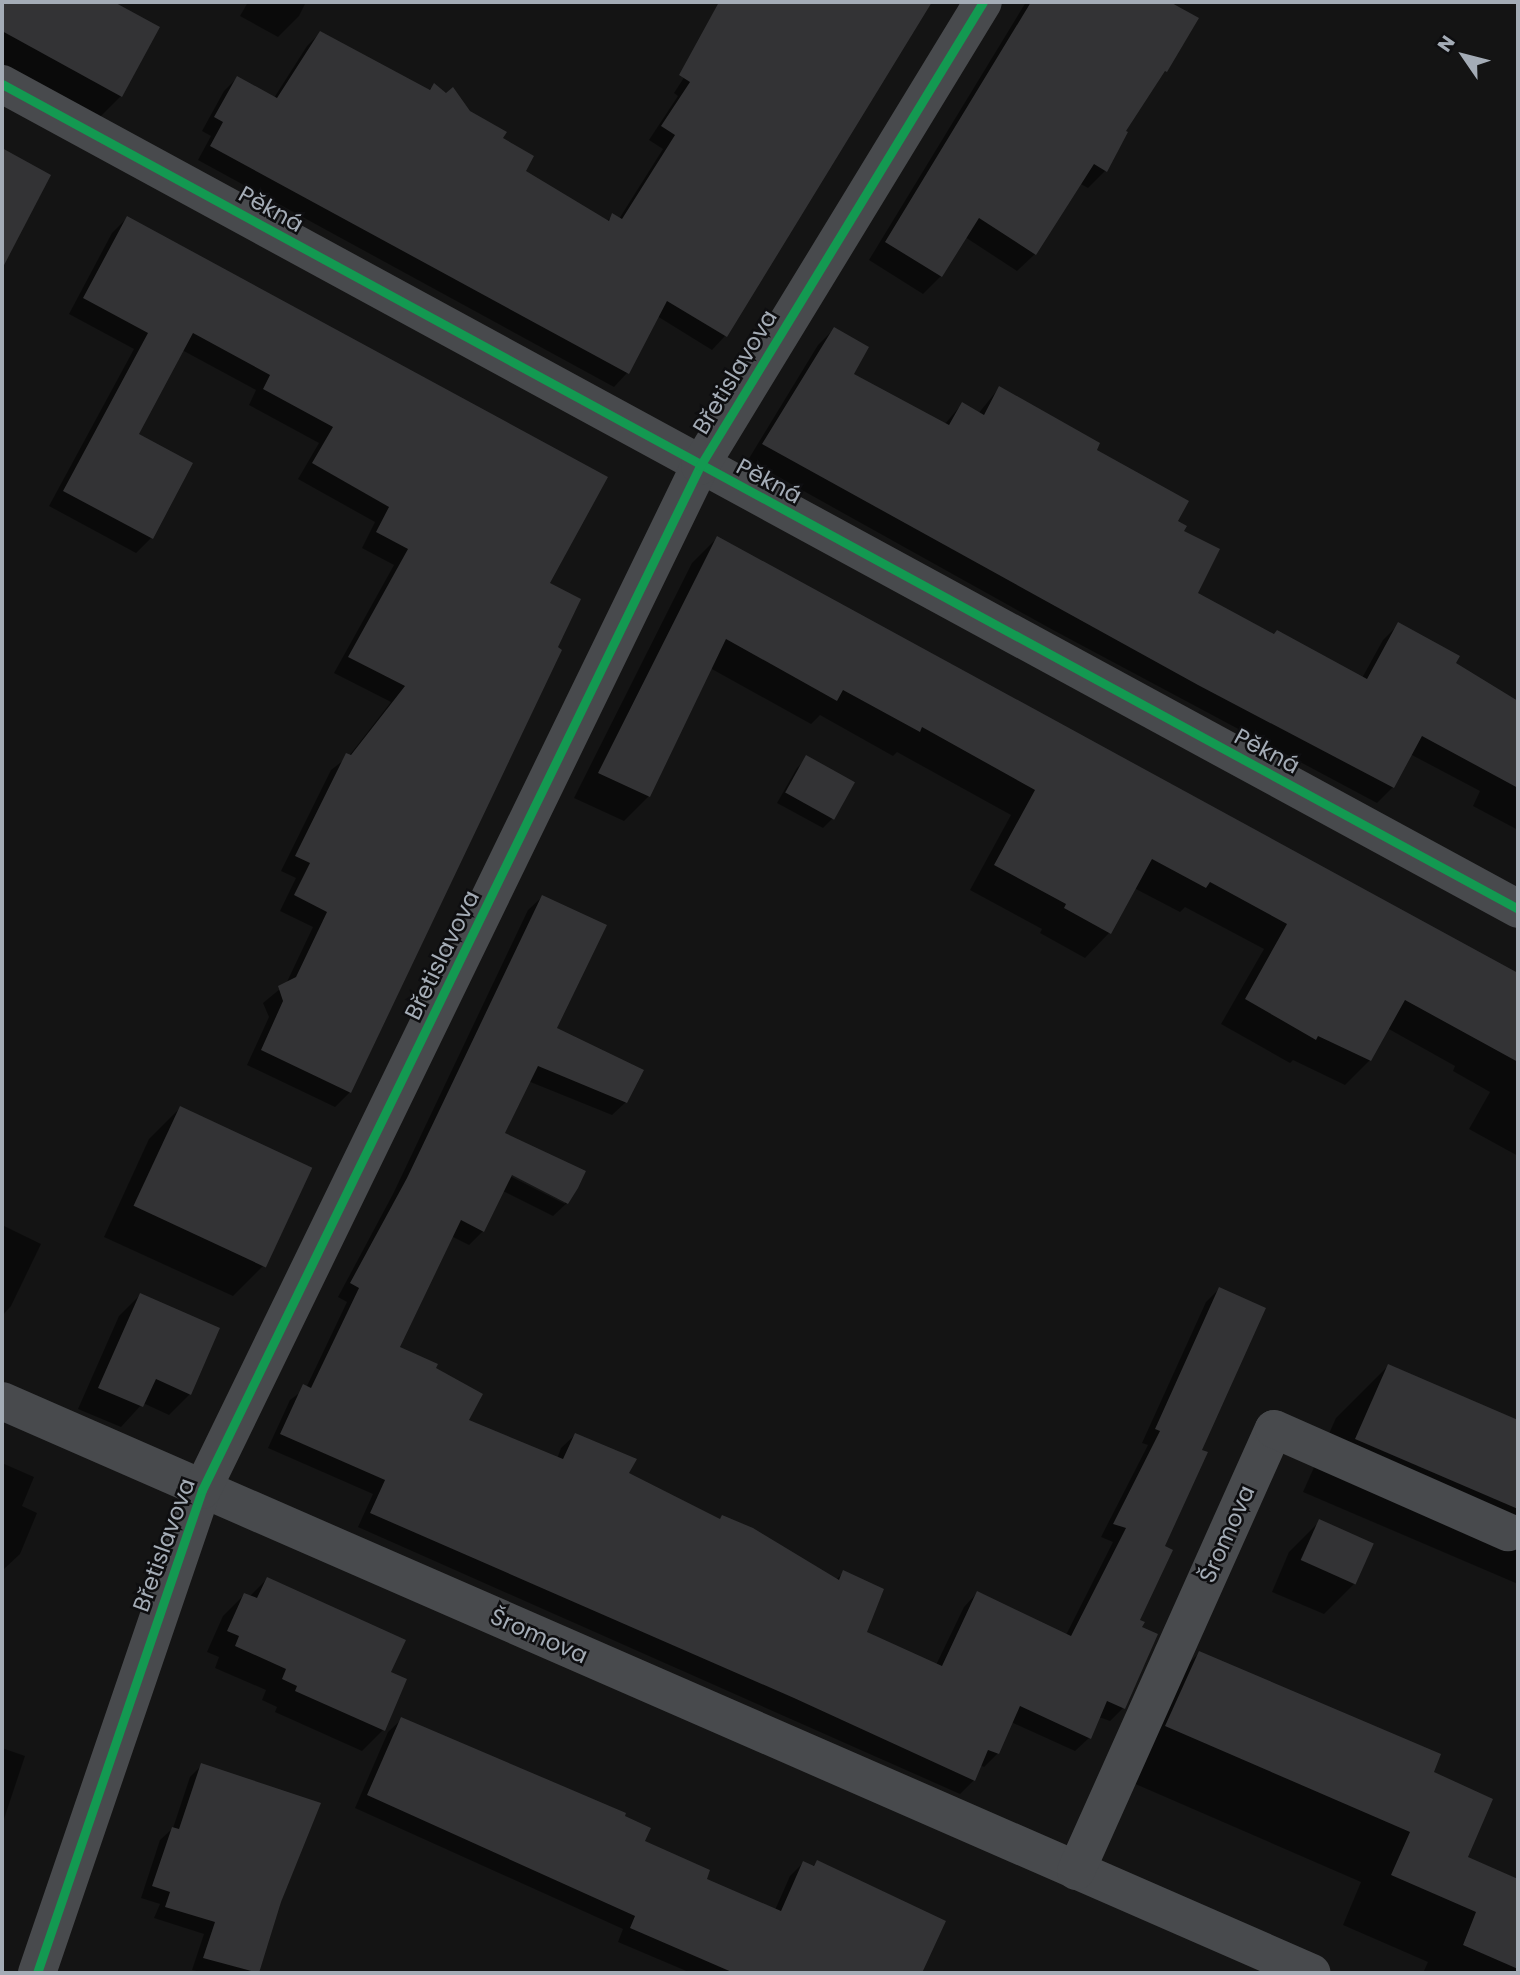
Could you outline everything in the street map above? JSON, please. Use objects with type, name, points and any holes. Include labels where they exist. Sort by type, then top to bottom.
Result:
[{"type":"street","name":"Břetislavova","points":[[37,1973],[202,1490],[700,466],[983,2]]},
{"type":"street","name":"Pěkná","points":[[2,84],[1518,909]]},
{"type":"street","name":"Šromova","points":[[2,1401],[1312,1973]]},
{"type":"street","name":"Šromova","points":[[1076,1871],[1274,1429],[1508,1532]]},
{"type":"building","points":[[2,2],[114,2],[160,27],[122,97],[2,31]]},
{"type":"building","points":[[719,2],[932,2],[727,337],[667,301],[629,374],[210,146],[223,122],[214,117],[237,76],[277,98],[320,31],[430,90],[434,83],[446,93],[453,87],[470,111],[507,132],[503,138],[534,156],[526,171],[609,221],[612,213],[622,219],[675,135],[661,126],[690,82],[679,75]]},
{"type":"building","points":[[1031,2],[1170,2],[1199,18],[1167,72],[1165,71],[1126,131],[1128,132],[1107,172],[1094,164],[1036,255],[979,218],[942,277],[885,242]]},
{"type":"building","points":[[2,148],[51,175],[2,269]]},
{"type":"building","points":[[127,216],[608,477],[550,583],[581,599],[558,647],[562,650],[351,1093],[261,1050],[283,1001],[278,986],[296,977],[327,912],[294,895],[310,863],[295,856],[346,753],[351,755],[405,686],[348,657],[408,549],[376,532],[389,507],[312,463],[333,427],[263,389],[270,375],[193,333],[139,434],[193,463],[153,539],[63,491],[148,333],[83,298]]},
{"type":"building","points":[[834,327],[869,347],[854,374],[949,425],[962,402],[984,415],[999,386],[1100,443],[1097,450],[1189,501],[1178,521],[1187,526],[1184,531],[1220,549],[1198,593],[1274,634],[1277,630],[1367,679],[1398,622],[1460,656],[1456,663],[1518,701],[1518,788],[1422,736],[1394,788],[1198,685],[762,444]]},
{"type":"building","points":[[717,536],[1518,973],[1518,1062],[1405,1000],[1371,1061],[1318,1036],[1316,1040],[1245,999],[1287,924],[1210,882],[1206,888],[1152,859],[1111,934],[1064,908],[1066,904],[994,865],[1035,790],[922,727],[920,732],[843,690],[837,701],[726,639],[650,797],[598,773]]},
{"type":"building","points":[[806,755],[855,782],[834,820],[785,793]]},
{"type":"building","points":[[542,895],[607,925],[557,1028],[644,1070],[627,1103],[538,1066],[505,1133],[586,1171],[578,1188],[568,1204],[512,1175],[484,1232],[461,1220],[400,1347],[438,1364],[436,1368],[483,1394],[469,1420],[563,1459],[575,1433],[637,1459],[629,1473],[720,1519],[722,1515],[753,1528],[839,1580],[843,1570],[884,1589],[867,1632],[942,1666],[977,1591],[1071,1636],[1126,1528],[1113,1524],[1160,1431],[1155,1429],[1219,1287],[1266,1308],[1202,1450],[1208,1452],[1165,1546],[1173,1550],[1140,1620],[1145,1622],[1142,1627],[1158,1634],[1125,1709],[1107,1701],[1091,1739],[1020,1706],[999,1754],[988,1750],[975,1781],[794,1698],[370,1513],[385,1480],[280,1434],[303,1384],[311,1388],[359,1288],[350,1283],[407,1178]]},
{"type":"building","points":[[180,1106],[312,1168],[266,1267],[134,1206]]},
{"type":"building","points":[[140,1293],[220,1328],[191,1395],[156,1379],[143,1407],[98,1388]]},
{"type":"building","points":[[1388,1364],[1518,1420],[1518,1509],[1355,1439]]},
{"type":"building","points":[[1319,1519],[1374,1543],[1356,1585],[1301,1560]]},
{"type":"building","points":[[267,1577],[406,1640],[391,1672],[407,1679],[385,1731],[295,1691],[297,1686],[282,1679],[286,1669],[235,1646],[239,1636],[227,1631],[244,1593],[257,1598]]},
{"type":"building","points":[[1199,1651],[1441,1754],[1434,1772],[1493,1799],[1468,1857],[1518,1879],[1518,1969],[1463,1945],[1476,1912],[1391,1875],[1410,1832],[1165,1726]]},
{"type":"building","points":[[401,1717],[626,1813],[625,1816],[651,1828],[645,1841],[710,1870],[707,1879],[781,1911],[803,1861],[814,1866],[817,1860],[946,1921],[922,1973],[734,1973],[630,1928],[635,1916],[367,1795]]},
{"type":"building","points":[[201,1763],[321,1803],[281,1902],[259,1973],[203,1958],[215,1922],[165,1907],[170,1892],[152,1886],[172,1827],[179,1829]]},
{"type":"cycle path","points":[[37,1973],[202,1490],[700,466],[983,2]]},
{"type":"cycle path","points":[[2,84],[1518,909]]}]
